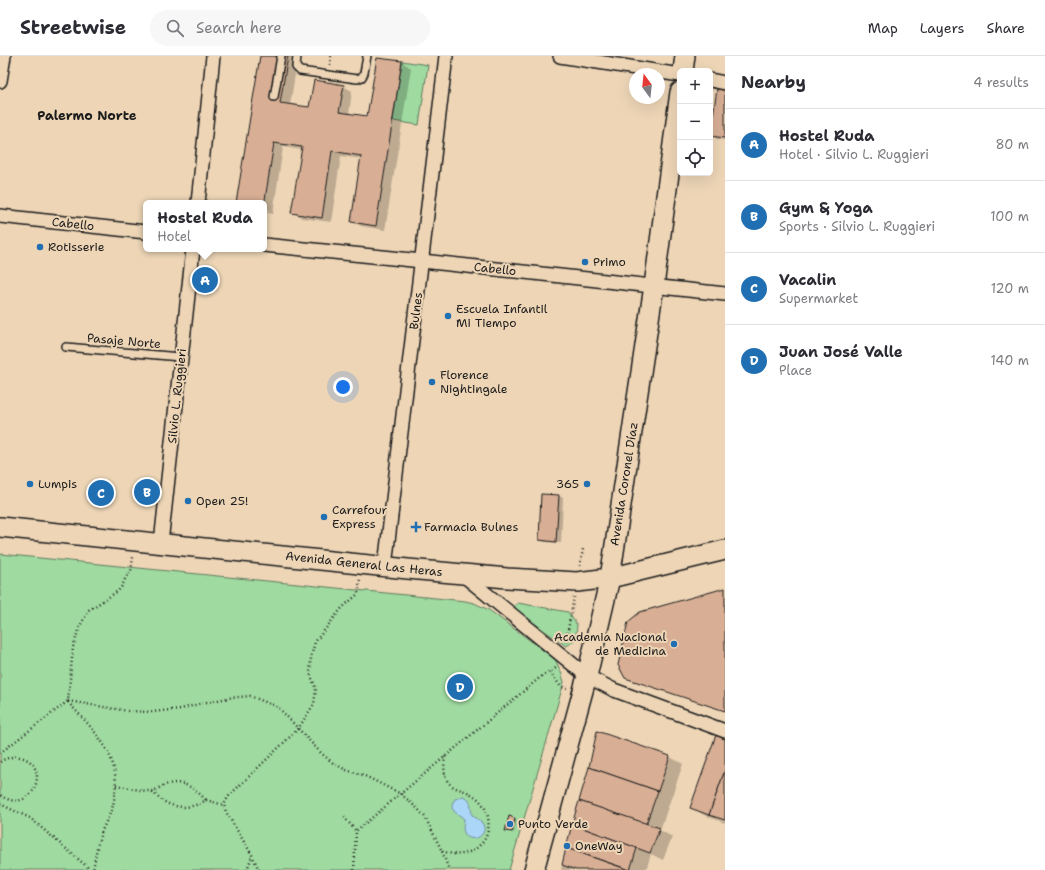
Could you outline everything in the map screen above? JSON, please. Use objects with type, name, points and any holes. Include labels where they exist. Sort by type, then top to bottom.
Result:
[{"type":"main road","points":[[683,68],[685,56]]},
{"type":"main road","name":"Avenida Coronel Díaz","points":[[534,870],[587,676],[610,578],[654,286],[678,104]]},
{"type":"main road","name":"Avenida General Las Heras","points":[[0,527],[462,574],[576,582],[610,578],[725,550]]},
{"type":"street","points":[[0,81],[4,56]]},
{"type":"street","points":[[198,200],[214,56]]},
{"type":"street","name":"Bulnes","points":[[385,566],[446,56]]},
{"type":"street","points":[[560,56],[677,75]]},
{"type":"street","points":[[713,81],[725,83]]},
{"type":"street","name":"Cabello","points":[[0,216],[143,232]]},
{"type":"street","name":"Cabello","points":[[267,245],[725,294]]},
{"type":"street","name":"Silvio L. Ruggieri","points":[[161,544],[180,357],[193,252]]},
{"type":"street","points":[[462,574],[563,654],[587,676],[614,690],[725,731]]},
{"type":"lane","points":[[274,97],[281,56]]},
{"type":"lane","points":[[297,56],[296,67],[300,71],[357,79],[362,77],[364,73],[367,56]]},
{"type":"lane","name":"Pasaje Norte","points":[[66,347],[180,357]]},
{"type":"path","points":[[0,804],[30,818],[92,870],[99,840],[114,801],[116,781],[113,762],[102,740],[68,701],[73,647],[80,626],[88,610],[118,591],[126,577],[131,572],[134,541]]},
{"type":"path","points":[[356,831],[542,674],[558,667],[563,654],[583,549]]},
{"type":"path","points":[[259,870],[252,855],[230,819],[224,805],[228,797],[298,728],[314,704],[316,689],[310,673],[311,657],[316,642],[342,608],[358,594],[362,564]]},
{"type":"path","points":[[0,753],[68,701],[128,711],[152,712],[181,709],[222,699],[250,696],[278,707],[321,753],[333,763],[346,770],[363,775],[401,794],[425,817],[442,851],[449,870]]},
{"type":"path","points":[[0,762],[15,756],[22,758],[34,766],[37,773],[36,787],[26,798],[12,800],[0,795]]},
{"type":"path","points":[[442,851],[454,855],[465,854],[474,850],[482,843],[488,834],[489,823],[488,812],[483,803],[475,796],[455,788],[448,783],[445,775],[445,756]]},
{"type":"path","points":[[116,785],[152,791],[165,785],[181,783],[196,790],[206,800],[224,805]]},
{"type":"path","points":[[152,791],[156,796],[176,807],[192,806],[200,804],[206,800]]},
{"type":"path","points":[[4,805],[5,798]]},
{"type":"path","points":[[344,817],[356,831],[354,870]]},
{"type":"path","points":[[247,870],[252,855]]},
{"type":"green space","points":[[402,61],[428,65],[419,125],[393,121]]},
{"type":"green space","points":[[0,554],[465,601],[474,603],[489,610],[555,659],[564,682],[509,870],[0,870]]},
{"type":"green space","points":[[518,603],[568,612],[577,625],[574,640],[566,646],[517,611],[515,605]]},
{"type":"water","points":[[463,796],[470,802],[472,815],[482,823],[484,827],[482,835],[478,837],[470,838],[467,836],[463,829],[464,819],[452,809],[455,799]]},
{"type":"building","points":[[260,56],[288,56],[280,103],[309,107],[314,80],[344,85],[339,112],[367,116],[377,58],[402,61],[376,226],[351,222],[361,156],[332,151],[322,218],[291,213],[302,147],[274,143],[265,200],[236,200]]},
{"type":"building","points":[[717,89],[725,90],[725,138],[713,136],[713,116]]},
{"type":"building","points":[[541,494],[559,495],[556,542],[539,540]]},
{"type":"building","name":"Academia Nacional de Medicina","points":[[725,588],[725,711],[625,678],[618,665],[628,622],[640,612]]},
{"type":"building","points":[[597,731],[670,756],[658,791],[589,767]]},
{"type":"building","points":[[716,735],[725,739],[725,770],[709,815],[690,808]]},
{"type":"building","points":[[589,767],[658,791],[646,824],[579,801]]},
{"type":"building","points":[[725,770],[725,820],[709,815]]},
{"type":"building","points":[[579,801],[660,828],[650,853],[572,824]]},
{"type":"building","name":"Punto Verde","points":[[509,816],[515,818],[512,832],[505,831]]},
{"type":"building","points":[[572,824],[637,848],[630,870],[566,848]]},
{"type":"building","points":[[566,848],[629,870],[576,870],[562,865]]},
{"type":"place","name":"Rotisserie","points":[[40,247]]},
{"type":"place","name":"Primo","points":[[585,262]]},
{"type":"place","name":"Hostel Ruda","points":[[205,280]]},
{"type":"place","name":"Escuela Infantil Mi Tiempo","points":[[448,316]]},
{"type":"place","name":"Florence Nightingale","points":[[432,382]]},
{"type":"place","name":"Lumpis","points":[[30,484]]},
{"type":"place","name":"365","points":[[587,484]]},
{"type":"place","name":"Gym & Yoga","points":[[147,492]]},
{"type":"place","name":"Vacalin","points":[[101,493]]},
{"type":"place","name":"Open 25!","points":[[188,501]]},
{"type":"place","name":"Carrefour Express","points":[[324,517]]},
{"type":"place","name":"Farmacia Bulnes","points":[[416,527]]},
{"type":"place","name":"Academia Nacional de Medicina","points":[[674,644]]},
{"type":"place","name":"Juan José Valle","points":[[460,687]]},
{"type":"place","name":"Punto Verde","points":[[510,824]]},
{"type":"place","name":"OneWay","points":[[567,846]]},
{"type":"district","name":"Palermo Norte","points":[[87,115]]}]
